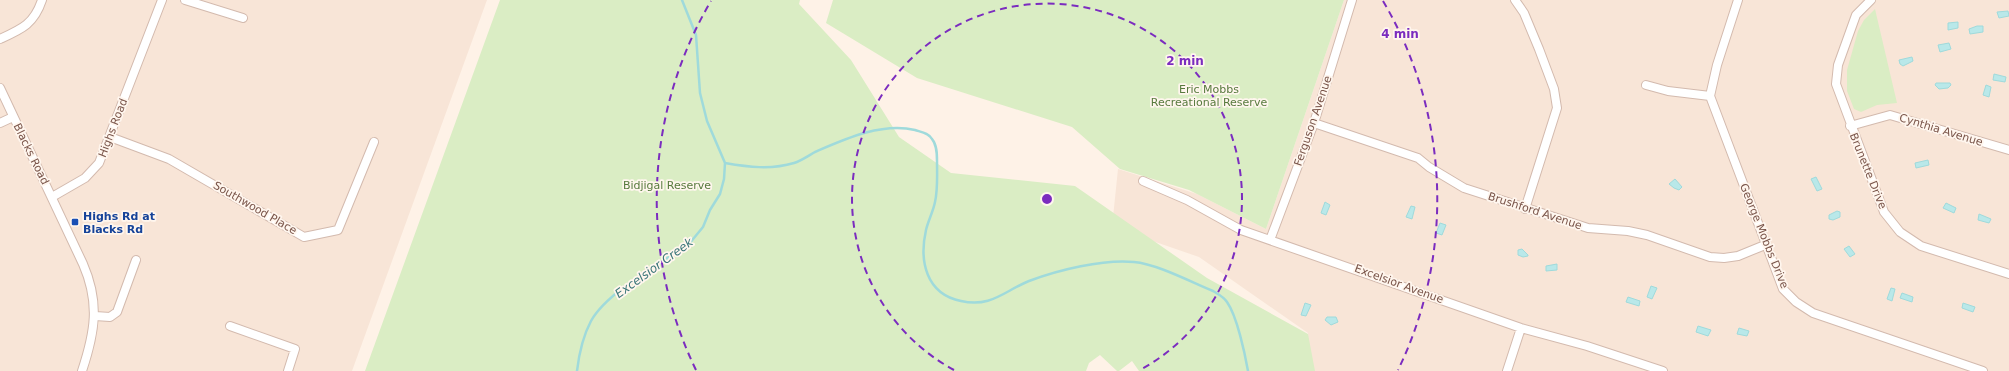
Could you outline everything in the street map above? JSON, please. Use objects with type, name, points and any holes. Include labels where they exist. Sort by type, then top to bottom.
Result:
[{"type":"street","points":[[0,39],[26,27],[38,11],[42,0]]},
{"type":"street","name":"Highs Road","points":[[52,197],[92,172],[102,159],[162,0]]},
{"type":"street","points":[[185,0],[243,18]]},
{"type":"street","name":"Ferguson Avenue","points":[[1270,240],[1314,123],[1352,0]]},
{"type":"street","points":[[1515,0],[1524,13],[1539,49],[1554,89],[1556,103],[1555,116],[1525,208]]},
{"type":"street","points":[[1646,84],[1668,91],[1710,96],[1717,65],[1738,0]]},
{"type":"street","name":"Brunette Drive","points":[[1871,0],[1856,15],[1838,65],[1836,84],[1850,126],[1884,212],[1900,232],[1921,246],[2009,274]]},
{"type":"street","name":"Blacks Road","points":[[0,88],[52,197]]},
{"type":"street","name":"George Mobbs Drive","points":[[1710,96],[1765,245],[1783,289],[1796,302],[1813,313],[1983,371]]},
{"type":"street","name":"Cynthia Avenue","points":[[1850,126],[1890,115],[2009,150]]},
{"type":"street","points":[[0,123],[13,117]]},
{"type":"street","name":"Brushford Avenue","points":[[1314,123],[1418,158],[1429,167],[1464,188],[1588,228],[1647,235],[1710,257],[1724,258],[1738,256],[1765,245]]},
{"type":"street","name":"Southwood Place","points":[[110,137],[169,159],[304,237],[338,230],[374,142]]},
{"type":"street","name":"Excelsior Avenue","points":[[1143,181],[1187,200],[1241,230],[1521,328],[1588,346],[1663,371]]},
{"type":"street","points":[[52,197],[88,273],[95,316],[92,337],[82,371]]},
{"type":"street","points":[[95,316],[110,317],[117,312],[136,260]]},
{"type":"street","points":[[230,326],[295,350],[288,371]]},
{"type":"street","points":[[1507,371],[1521,328]]},
{"type":"shaded area","points":[[0,0],[487,0],[352,371],[0,371]]},
{"type":"shaded area","points":[[1344,0],[2009,0],[2009,371],[1301,371],[1308,333],[1199,257],[1112,227],[1118,169],[1197,194],[1266,229]]},
{"type":"green space","name":"Bidjigal Reserve","points":[[500,0],[800,0],[799,4],[851,60],[899,137],[951,173],[1075,186],[1207,278],[1308,334],[1315,371],[1139,371],[1132,361],[1117,371],[1100,355],[1089,363],[1086,371],[365,371]]},
{"type":"green space","name":"Eric Mobbs Recreational Reserve","points":[[833,0],[1344,0],[1266,229],[1189,190],[1120,169],[1072,127],[917,78],[826,23]]},
{"type":"green space","points":[[1875,9],[1897,103],[1877,105],[1861,112],[1854,109],[1847,91],[1847,70],[1858,31],[1864,20]]},
{"type":"water","points":[[2008,11],[2009,16],[1999,18],[1997,12]]},
{"type":"water","points":[[1958,22],[1958,28],[1948,30],[1948,23]]},
{"type":"water","points":[[1977,26],[1983,26],[1983,32],[1970,34],[1969,29]]},
{"type":"water","points":[[1949,43],[1951,49],[1940,52],[1938,45]]},
{"type":"water","points":[[1912,57],[1913,61],[1903,66],[1900,64],[1899,60]]},
{"type":"water","points":[[1994,74],[2006,77],[2005,82],[1993,80]]},
{"type":"water","points":[[1936,83],[1950,83],[1951,85],[1948,88],[1939,89],[1935,85]]},
{"type":"water","points":[[1986,85],[1991,87],[1989,97],[1983,95]]},
{"type":"water","points":[[1928,160],[1929,165],[1916,168],[1915,163]]},
{"type":"water","points":[[1816,177],[1822,189],[1817,191],[1811,179]]},
{"type":"water","points":[[1675,179],[1682,187],[1679,190],[1669,184]]},
{"type":"water","points":[[1325,202],[1330,205],[1326,215],[1321,213]]},
{"type":"water","points":[[1946,203],[1956,208],[1954,213],[1943,208]]},
{"type":"water","points":[[1411,206],[1415,207],[1412,219],[1406,217]]},
{"type":"water","points":[[1837,211],[1840,212],[1840,217],[1833,220],[1829,219],[1829,215]]},
{"type":"water","points":[[1979,214],[1991,219],[1989,223],[1978,220]]},
{"type":"water","points":[[1440,223],[1446,225],[1442,235],[1436,233]]},
{"type":"water","points":[[1849,246],[1855,254],[1850,257],[1844,249]]},
{"type":"water","points":[[1522,249],[1528,256],[1523,257],[1518,255],[1518,250]]},
{"type":"water","points":[[1557,264],[1557,270],[1546,271],[1546,266]]},
{"type":"water","points":[[1651,286],[1657,288],[1652,299],[1647,297]]},
{"type":"water","points":[[1891,288],[1895,289],[1892,301],[1887,299]]},
{"type":"water","points":[[1902,293],[1913,297],[1912,302],[1900,298]]},
{"type":"water","points":[[1628,297],[1640,301],[1639,306],[1626,302]]},
{"type":"water","points":[[1305,303],[1311,305],[1306,316],[1301,315]]},
{"type":"water","points":[[1963,303],[1975,307],[1973,312],[1962,308]]},
{"type":"water","points":[[1327,317],[1336,317],[1338,322],[1331,325],[1325,320]]},
{"type":"water","points":[[1698,326],[1711,330],[1708,336],[1696,332]]},
{"type":"water","points":[[1739,328],[1749,331],[1747,336],[1737,334]]},
{"type":"waterway","name":"Excelsior Creek","points":[[577,371],[580,352],[586,333],[591,321],[599,310],[609,299],[622,289],[689,244],[703,227],[710,210],[720,194],[724,179],[725,163],[707,121],[700,93],[696,35],[682,0]]},
{"type":"waterway","points":[[725,163],[751,167],[777,167],[802,160],[815,152],[851,137],[877,130],[902,128],[925,133],[934,141],[937,155],[937,192],[926,230],[924,242],[925,264],[933,284],[940,291],[949,297],[961,301],[972,303],[981,302],[997,297],[1029,281],[1067,269],[1109,262],[1143,263],[1184,278],[1213,291],[1227,302],[1234,316],[1243,345],[1248,371]]},
{"type":"place","name":"Highs Rd at Blacks Rd","points":[[75,222]]}]
